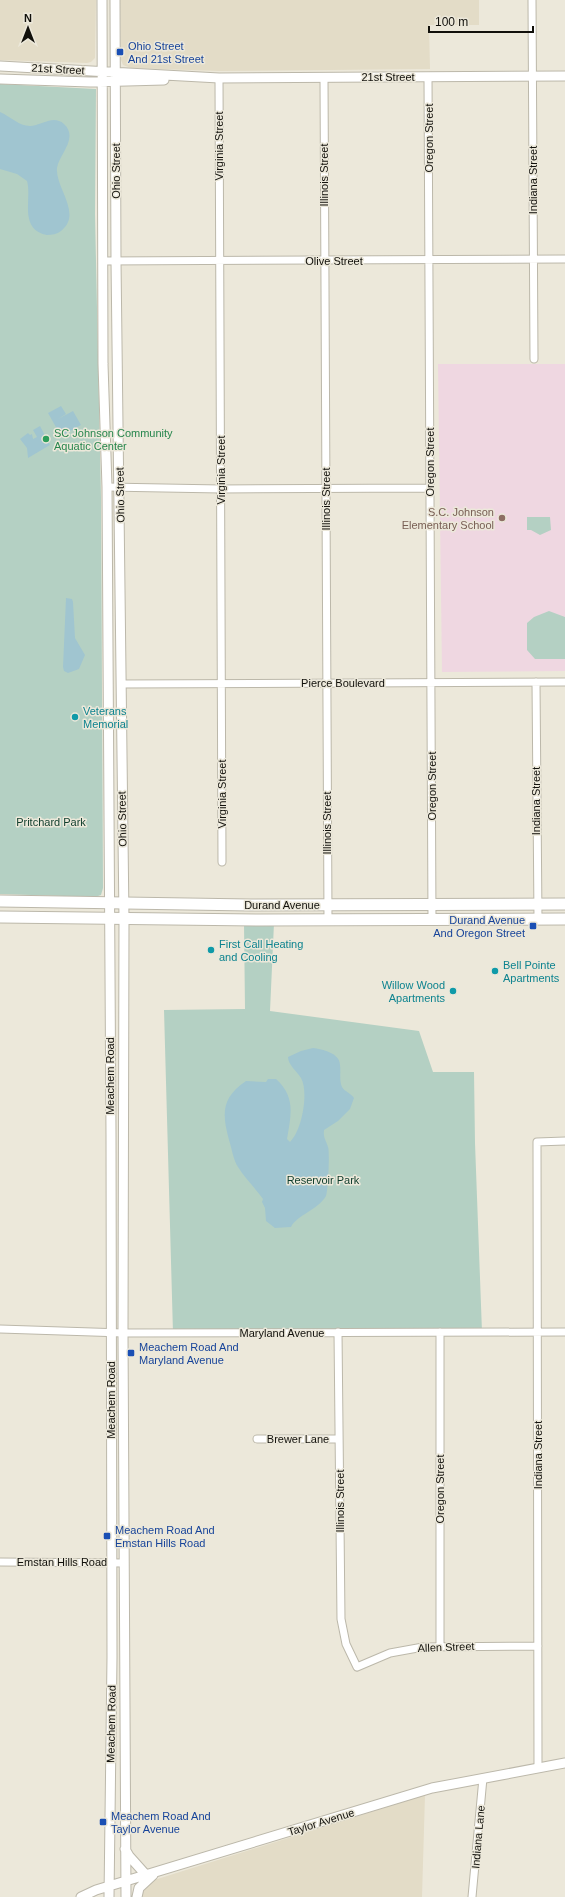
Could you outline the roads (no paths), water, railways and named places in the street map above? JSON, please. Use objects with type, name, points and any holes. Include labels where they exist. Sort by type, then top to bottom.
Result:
[{"type":"main road","name":"Durand Avenue","points":[[0,901],[328,905],[565,904]]},
{"type":"main road","name":"Durand Avenue","points":[[0,917],[328,920],[565,919]]},
{"type":"street","name":"Ohio Street","points":[[102,0],[103,364],[107,487],[108,903]]},
{"type":"street","name":"Ohio Street","points":[[115,0],[116,261],[120,488],[124,919]]},
{"type":"street","name":"Indiana Street","points":[[532,0],[534,359]]},
{"type":"street","name":"21st Street","points":[[0,66],[103,71],[116,77]]},
{"type":"street","name":"21st Street","points":[[0,79],[102,82],[116,77],[324,78],[565,76]]},
{"type":"street","name":"Oregon Street","points":[[428,77],[432,920]]},
{"type":"street","name":"Virginia Street","points":[[215,78],[220,262],[222,862]]},
{"type":"street","name":"Illinois Street","points":[[324,78],[328,920]]},
{"type":"street","name":"Olive Street","points":[[103,261],[220,262],[565,259]]},
{"type":"street","points":[[107,487],[221,489],[430,488]]},
{"type":"street","name":"Indiana Street","points":[[536,682],[538,919]]},
{"type":"street","name":"Pierce Boulevard","points":[[121,684],[565,682]]},
{"type":"street","name":"Meachem Road","points":[[108,903],[111,1135],[112,1657],[109,1897]]},
{"type":"street","name":"Meachem Road","points":[[124,919],[123,1453],[126,1897]]},
{"type":"street","points":[[110,1036],[124,1035]]},
{"type":"street","points":[[111,1135],[124,1134]]},
{"type":"street","name":"Indiana Street","points":[[538,1768],[537,1142],[565,1142]]},
{"type":"street","points":[[111,1241],[124,1241]]},
{"type":"street","name":"Maryland Avenue","points":[[0,1329],[111,1333],[565,1332]]},
{"type":"street","name":"Illinois Street","points":[[338,1332],[341,1619],[346,1644],[357,1667]]},
{"type":"street","name":"Oregon Street","points":[[440,1332],[440,1646]]},
{"type":"street","name":"Brewer Lane","points":[[257,1439],[340,1438]]},
{"type":"street","points":[[111,1453],[123,1453]]},
{"type":"street","name":"Emstan Hills Road","points":[[0,1562],[124,1563]]},
{"type":"street","name":"Allen Street","points":[[357,1667],[390,1653],[418,1648],[440,1646],[538,1646]]},
{"type":"street","points":[[112,1657],[124,1657]]},
{"type":"street","points":[[111,1758],[125,1758]]},
{"type":"street","name":"Taylor Avenue","points":[[85,1896],[109,1886],[432,1788],[565,1763]]},
{"type":"street","name":"Indiana Lane","points":[[472,1897],[483,1778]]},
{"type":"street","points":[[110,1840],[125,1845],[129,1856],[146,1876]]},
{"type":"street","points":[[137,1897],[139,1888],[149,1878],[162,1870]]},
{"type":"water","points":[[0,112],[26,126],[34,126],[47,121],[56,120],[64,124],[68,129],[70,135],[69,140],[57,168],[60,184],[69,209],[69,217],[67,224],[58,233],[47,235],[38,232],[33,228],[28,215],[27,181],[17,174],[0,169]]},
{"type":"water","points":[[61,406],[66,414],[58,419],[73,411],[81,425],[61,436],[48,413]]},
{"type":"water","points":[[40,426],[50,445],[28,458],[27,448],[20,439],[28,433],[30,435],[32,434],[33,439],[37,437],[33,430]]},
{"type":"water","points":[[66,598],[72,599],[73,602],[75,638],[85,655],[79,669],[68,673],[64,671],[63,667]]},
{"type":"water","points":[[313,1048],[330,1052],[337,1057],[340,1065],[340,1079],[342,1087],[354,1098],[350,1109],[338,1121],[324,1130],[329,1156],[326,1196],[318,1205],[298,1219],[291,1227],[275,1228],[266,1221],[265,1208],[262,1202],[263,1199],[235,1161],[225,1122],[226,1107],[232,1094],[246,1081],[266,1082],[268,1079],[276,1079],[287,1093],[289,1100],[291,1114],[287,1139],[290,1142],[294,1137],[301,1121],[304,1092],[301,1078],[291,1065],[288,1057],[301,1051]]},
{"type":"place","name":"Ohio Street And 21st Street","points":[[120,52]]},
{"type":"place","name":"SC Johnson Community Aquatic Center","points":[[46,439]]},
{"type":"place","name":"S.C. Johnson Elementary School","points":[[502,518]]},
{"type":"place","name":"Veterans Memorial","points":[[75,717]]},
{"type":"place","name":"Durand Avenue And Oregon Street","points":[[533,926]]},
{"type":"place","name":"First Call Heating and Cooling","points":[[211,950]]},
{"type":"place","name":"Bell Pointe Apartments","points":[[495,971]]},
{"type":"place","name":"Willow Wood Apartments","points":[[453,991]]},
{"type":"place","name":"Meachem Road And Maryland Avenue","points":[[131,1353]]},
{"type":"place","name":"Meachem Road And Emstan Hills Road","points":[[107,1536]]},
{"type":"place","name":"Meachem Road And Taylor Avenue","points":[[103,1822]]},
{"type":"park label","name":"Pritchard Park","points":[[51,822]]},
{"type":"park label","name":"Reservoir Park","points":[[323,1180]]}]
